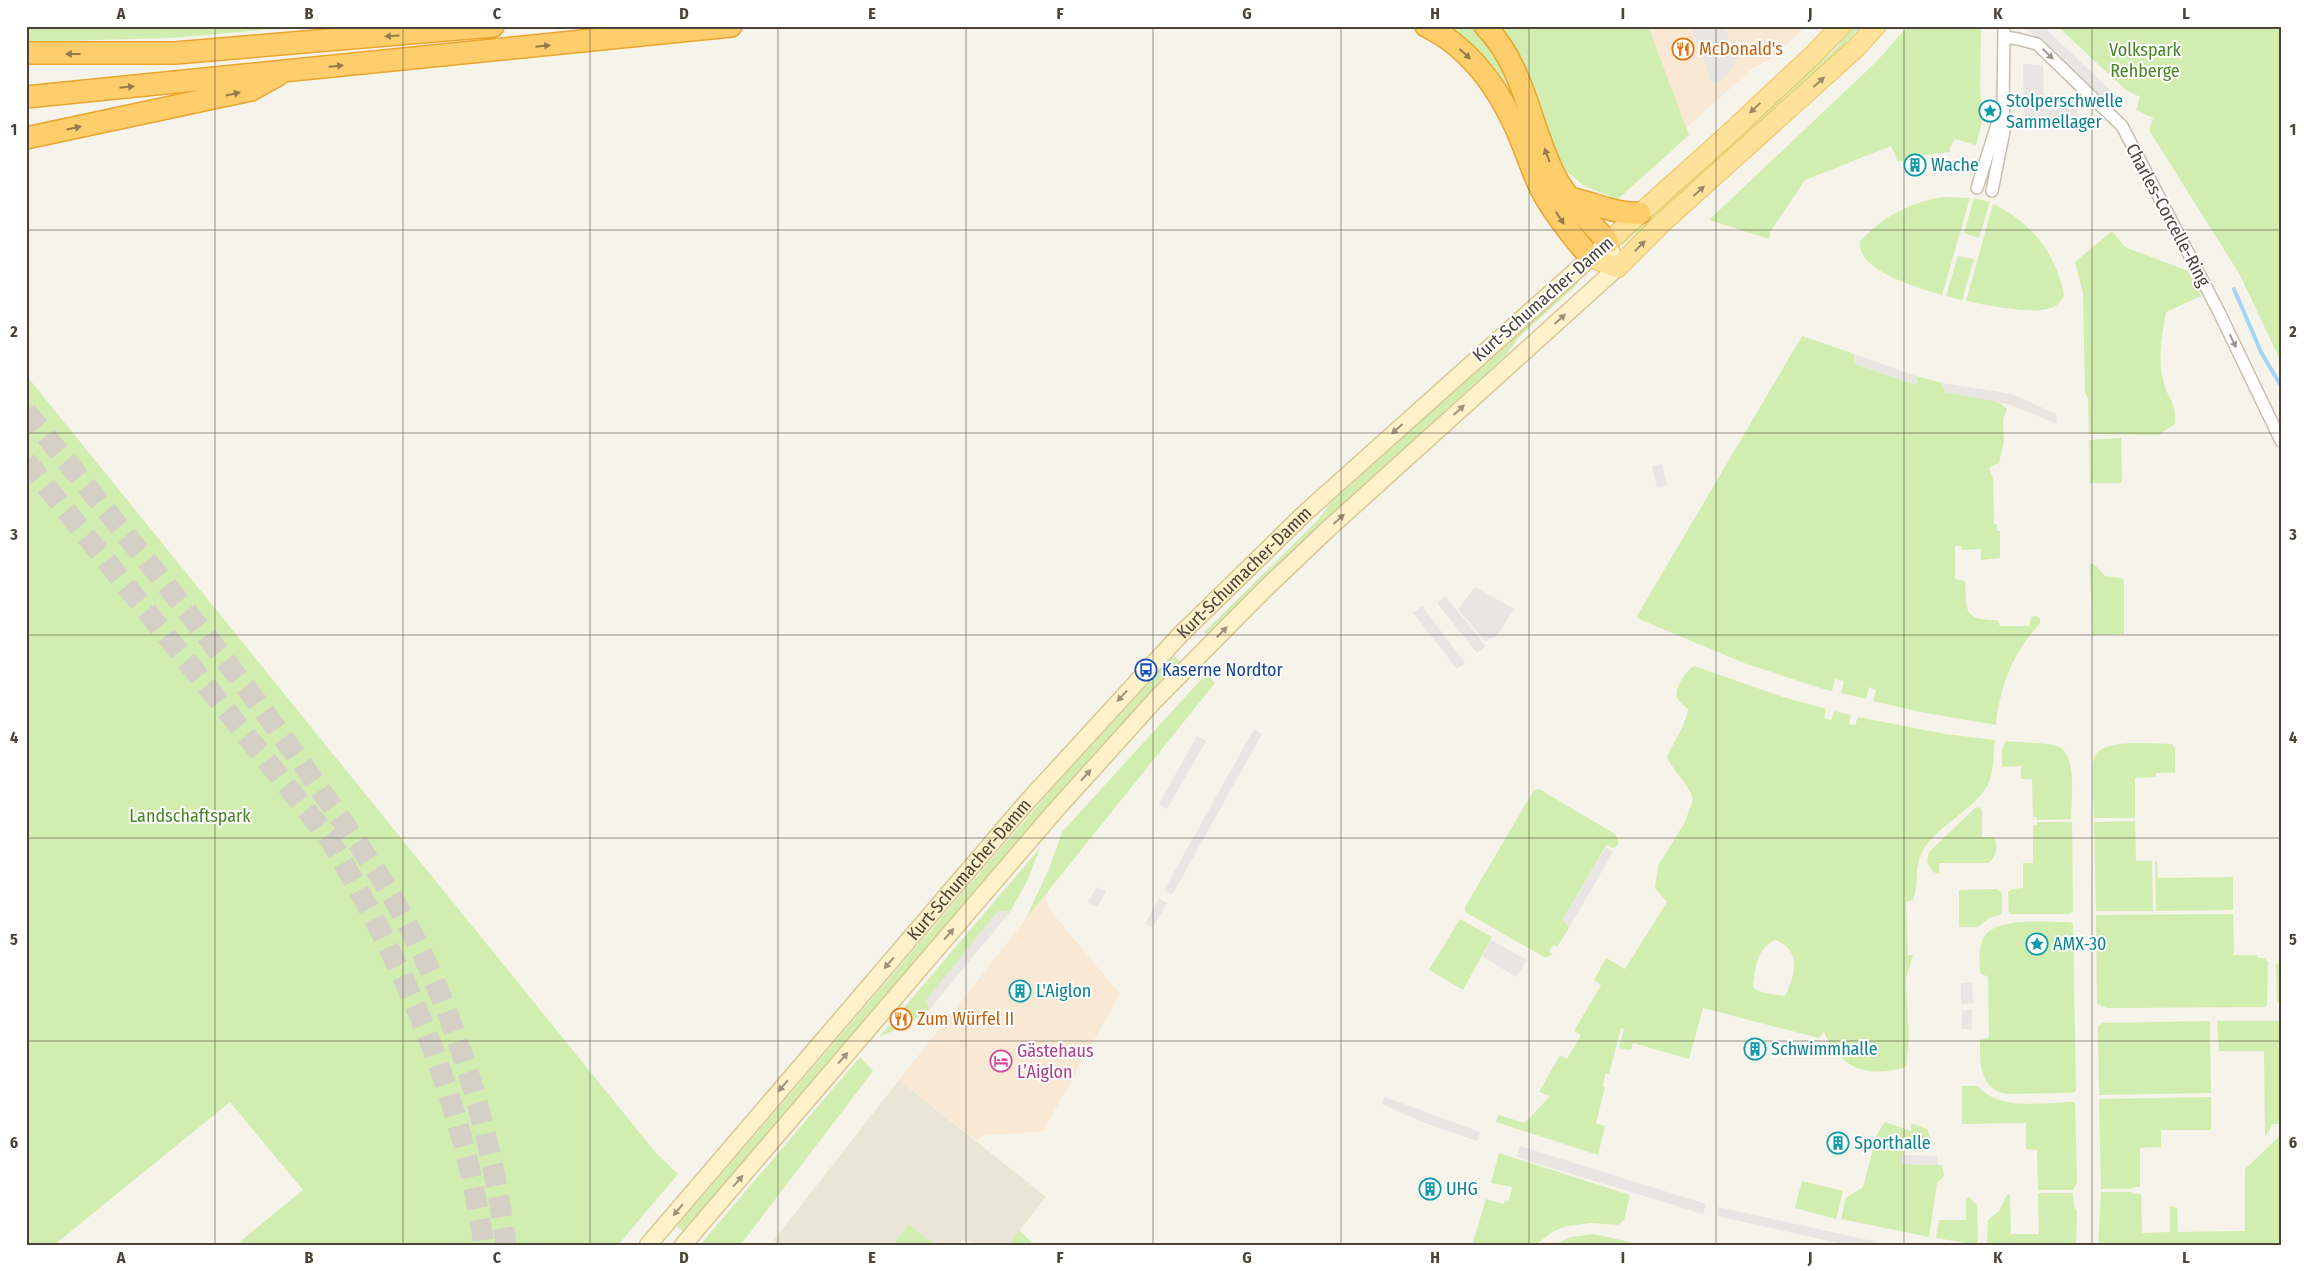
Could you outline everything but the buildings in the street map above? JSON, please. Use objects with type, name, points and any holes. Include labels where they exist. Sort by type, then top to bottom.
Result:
[{"type":"highway","points":[[26,53],[175,54],[493,26]]},
{"type":"highway","points":[[26,97],[730,26]]},
{"type":"highway","points":[[1426,26],[1454,44],[1470,58],[1500,96],[1543,192],[1562,222],[1590,257]]},
{"type":"highway","points":[[1485,26],[1504,51],[1514,70],[1555,176],[1569,198],[1608,242]]},
{"type":"highway","points":[[26,138],[251,90],[288,70]]},
{"type":"highway","points":[[1569,198],[1585,201],[1617,212],[1640,213]]},
{"type":"main road","name":"Kurt-Schumacher-Damm","points":[[648,1245],[1026,803],[1180,635],[1306,512],[1640,213],[1812,56],[1841,26]]},
{"type":"main road","name":"Kurt-Schumacher-Damm","points":[[683,1245],[1054,812],[1108,751],[1200,654],[1327,530],[1617,268],[1662,223],[1850,54],[1876,26]]},
{"type":"main road","points":[[1608,242],[1617,268]]},
{"type":"main road","points":[[1590,257],[1617,268]]},
{"type":"main road","points":[[1180,635],[1200,654]]},
{"type":"street","points":[[1992,191],[2005,126],[2003,105],[2004,32]]},
{"type":"street","name":"Charles-Corcelle-Ring","points":[[2004,32],[2037,44],[2122,126],[2219,312],[2281,441]]},
{"type":"street","points":[[1976,188],[2003,105]]},
{"type":"shaded area","points":[[1648,26],[1807,26],[1771,59],[1753,68],[1685,129]]},
{"type":"shaded area","points":[[1691,26],[1724,26],[1737,60],[1723,80],[1712,84]]},
{"type":"shaded area","points":[[2029,26],[2043,26],[2119,99],[2111,108],[2027,29]]},
{"type":"shaded area","points":[[2023,64],[2043,65],[2044,101],[2074,100],[2081,128],[2031,130],[2031,121],[2024,121]]},
{"type":"shaded area","points":[[1854,354],[1916,376],[1917,385],[1855,364]]},
{"type":"shaded area","points":[[1942,383],[2012,394],[2056,414],[2057,424],[2008,404],[1945,392]]},
{"type":"shaded area","points":[[1662,464],[1667,486],[1657,488],[1652,466]]},
{"type":"shaded area","points":[[1475,587],[1514,609],[1497,636],[1485,641],[1458,609]]},
{"type":"shaded area","points":[[1445,596],[1486,646],[1477,653],[1437,603]]},
{"type":"shaded area","points":[[1422,606],[1465,663],[1457,669],[1413,613]]},
{"type":"shaded area","points":[[1254,729],[1262,734],[1172,895],[1164,890]]},
{"type":"shaded area","points":[[1197,736],[1206,741],[1167,809],[1159,804]]},
{"type":"shaded area","points":[[1606,847],[1613,852],[1569,928],[1563,919]]},
{"type":"shaded area","points":[[1097,887],[1106,892],[1097,907],[1088,902]]},
{"type":"shaded area","points":[[1048,891],[1046,898],[1049,909],[1120,994],[1043,1131],[981,1136],[977,1141],[899,1080]]},
{"type":"shaded area","points":[[1159,898],[1167,903],[1153,928],[1145,924]]},
{"type":"shaded area","points":[[998,911],[1010,912],[929,1010],[926,1000]]},
{"type":"shaded area","points":[[1491,940],[1527,960],[1516,977],[1482,956]]},
{"type":"shaded area","points":[[1972,982],[1973,1003],[1961,1004],[1961,983]]},
{"type":"shaded area","points":[[1962,1010],[1972,1010],[1972,1029],[1962,1029]]},
{"type":"shaded area","points":[[899,1080],[1046,1197],[1008,1245],[983,1245],[962,1240],[958,1245],[935,1245],[908,1224],[893,1245],[779,1245],[774,1240]]},
{"type":"shaded area","points":[[1385,1097],[1480,1132],[1477,1141],[1422,1122],[1382,1104]]},
{"type":"shaded area","points":[[1903,1137],[1925,1138],[1924,1149],[1903,1148]]},
{"type":"shaded area","points":[[1520,1146],[1706,1204],[1703,1214],[1516,1157]]},
{"type":"shaded area","points":[[1902,1155],[1938,1156],[1938,1165],[1902,1164]]},
{"type":"shaded area","points":[[1718,1207],[1891,1245],[1847,1245],[1717,1216]]},
{"type":"green space","points":[[26,26],[309,26],[171,38],[26,42]]},
{"type":"green space","points":[[1448,26],[1475,26],[1483,34],[1500,62],[1516,103],[1486,61],[1469,43]]},
{"type":"green space","points":[[1497,26],[1648,26],[1689,135],[1618,199],[1610,199],[1610,196],[1586,187],[1558,165]]},
{"type":"green space","points":[[1854,26],[1861,26],[1842,47],[1622,246],[1620,243],[1834,50]]},
{"type":"green space","points":[[1908,26],[1981,26],[1980,92],[1984,114],[1976,145],[1955,139],[1950,147],[1950,152],[1924,155],[1898,162],[1891,146],[1805,180],[1770,232],[1769,239],[1709,220],[1877,61]]},
{"type":"green space","name":"Volkspark Rehberge","points":[[2057,26],[2281,26],[2281,362],[2240,275],[2149,130],[2153,118],[2136,110],[2140,97],[2126,90]]},
{"type":"green space","points":[[1944,197],[1970,198],[1942,295],[1891,277],[1868,261],[1861,252],[1860,241],[1888,217],[1920,202]]},
{"type":"green space","points":[[1974,198],[1990,202],[1979,238],[1964,233]]},
{"type":"green space","points":[[1993,204],[2007,211],[2030,229],[2048,252],[2060,279],[2064,294],[2056,306],[2043,310],[2022,310],[1966,301]]},
{"type":"green space","points":[[2112,231],[2125,247],[2188,271],[2201,296],[2166,312],[2161,348],[2161,366],[2166,389],[2175,411],[2175,424],[2158,435],[2089,434],[2088,398],[2085,393],[2083,293],[2075,262]]},
{"type":"green space","points":[[1958,256],[1974,259],[1962,300],[1946,296]]},
{"type":"green space","points":[[1576,279],[1579,283],[1518,338],[1507,354],[1319,526],[1205,635],[1205,631],[1316,522],[1331,503]]},
{"type":"green space","points":[[1802,336],[1854,354],[1855,364],[1917,385],[1916,376],[1942,383],[1945,392],[1995,400],[2007,409],[2003,419],[2004,442],[1999,463],[1989,468],[1993,478],[1994,524],[1997,524],[1997,531],[2000,531],[2000,558],[1981,560],[1981,549],[1962,550],[1962,546],[1955,546],[1955,579],[1965,581],[1967,607],[1972,616],[1986,620],[1997,620],[2000,626],[2029,626],[2031,617],[2036,616],[2040,619],[2040,623],[2022,646],[2009,670],[2001,696],[1996,725],[1920,712],[1873,701],[1876,690],[1869,687],[1866,699],[1841,693],[1844,681],[1835,679],[1832,691],[1823,689],[1744,663],[1639,619],[1637,616]]},
{"type":"green space","name":"Landschaftspark","points":[[26,375],[656,1153],[678,1174],[618,1245],[236,1245],[303,1190],[230,1102],[54,1245],[26,1245]]},
{"type":"green space","points":[[2121,438],[2122,483],[2090,483],[2089,440]]},
{"type":"green space","points":[[2090,564],[2094,564],[2105,576],[2122,578],[2124,580],[2124,634],[2092,635]]},
{"type":"green space","points":[[1174,656],[1181,662],[1093,755],[685,1231],[681,1230],[677,1226],[1058,782]]},
{"type":"green space","points":[[1694,666],[1783,697],[1826,709],[1824,718],[1831,720],[1834,711],[1851,715],[1849,724],[1855,725],[1858,717],[1945,734],[1995,740],[1992,770],[1987,786],[1981,795],[1936,835],[1922,852],[1918,864],[1915,894],[1913,900],[1906,902],[1908,955],[1913,955],[1906,979],[1909,1039],[1906,1067],[1880,1072],[1857,1068],[1847,1063],[1839,1055],[1824,1032],[1819,1038],[1703,1008],[1689,1059],[1633,1043],[1631,1050],[1619,1048],[1624,1029],[1621,1028],[1609,1074],[1606,1073],[1602,1086],[1605,1087],[1596,1123],[1605,1126],[1598,1155],[1496,1122],[1498,1115],[1525,1123],[1550,1096],[1539,1092],[1560,1055],[1567,1059],[1581,1035],[1574,1031],[1601,985],[1594,980],[1606,958],[1625,969],[1667,902],[1655,888],[1658,866],[1685,822],[1693,800],[1689,789],[1667,757],[1687,714],[1688,709],[1677,697],[1677,689]],"holes":[[[1775,940],[1790,950],[1794,964],[1792,980],[1785,996],[1764,993],[1753,988],[1760,954]]]},
{"type":"green space","points":[[1206,674],[1215,683],[1025,920],[1049,869],[1062,832]]},
{"type":"green space","points":[[2006,741],[2051,745],[2064,750],[2071,767],[2071,819],[2037,820],[2036,817],[2033,817],[2032,779],[2021,779],[2021,766],[2002,767],[2002,750]]},
{"type":"green space","points":[[2130,743],[2172,744],[2175,748],[2175,773],[2156,773],[2156,777],[2135,778],[2135,818],[2094,818],[2093,768],[2095,756],[2100,750],[2118,744]]},
{"type":"green space","points":[[1539,789],[1615,834],[1619,842],[1616,847],[1611,848],[1607,844],[1563,919],[1569,928],[1557,947],[1553,945],[1549,952],[1553,954],[1546,958],[1465,912],[1465,907],[1534,790]]},
{"type":"green space","points":[[1979,807],[1982,810],[1982,837],[1994,837],[1995,840],[1996,851],[1991,861],[1988,863],[1939,863],[1939,874],[1933,872],[1927,862],[1929,852],[1974,809]]},
{"type":"green space","points":[[2135,821],[2136,861],[2152,861],[2153,911],[2096,911],[2094,822]]},
{"type":"green space","points":[[2037,822],[2072,822],[2073,911],[2070,914],[2009,914],[2008,892],[2012,889],[2023,888],[2023,863],[2033,863],[2033,825],[2037,825]]},
{"type":"green space","points":[[1040,848],[1028,879],[1010,912],[998,911],[929,1005],[929,1010],[902,1027],[879,1037]]},
{"type":"green space","points":[[2155,861],[2157,861],[2158,878],[2233,877],[2233,910],[2156,911]]},
{"type":"green space","points":[[1997,889],[2002,893],[2002,914],[1989,918],[1978,927],[1959,927],[1959,890]]},
{"type":"green space","points":[[2233,914],[2234,955],[2258,955],[2258,958],[2266,958],[2266,961],[2268,961],[2267,1005],[2264,1007],[2107,1008],[2097,1004],[2096,915]]},
{"type":"green space","points":[[1460,919],[1492,937],[1463,990],[1429,970]]},
{"type":"green space","points":[[2021,922],[2070,922],[2073,924],[2076,1091],[2071,1093],[2007,1094],[1998,1091],[1986,1081],[1980,1057],[1980,1040],[1989,1037],[1988,977],[1980,973],[1982,941],[1987,933],[1996,927],[2008,924]]},
{"type":"green space","points":[[2281,963],[2281,1006],[2277,1001],[2276,964]]},
{"type":"green space","points":[[2210,1021],[2211,1093],[2099,1095],[2098,1026],[2102,1023]]},
{"type":"green space","points":[[2217,1021],[2281,1021],[2281,1124],[2272,1124],[2265,1136],[2264,1051],[2219,1051]]},
{"type":"green space","points":[[860,1057],[873,1071],[742,1243],[700,1245]]},
{"type":"green space","points":[[1962,1086],[1978,1086],[1987,1094],[1998,1099],[2023,1104],[2075,1102],[2077,1182],[2073,1190],[2038,1190],[2037,1150],[2026,1149],[2026,1123],[1962,1124]]},
{"type":"green space","points":[[2211,1097],[2211,1130],[2161,1130],[2161,1147],[2140,1148],[2140,1187],[2133,1187],[2132,1189],[2101,1189],[2099,1099]]},
{"type":"green space","points":[[1885,1122],[1911,1131],[1911,1123],[1927,1129],[1933,1144],[1924,1146],[1924,1138],[1903,1137],[1903,1164],[1942,1165],[1944,1176],[1937,1183],[1929,1237],[1841,1219],[1846,1198],[1863,1187],[1877,1134]]},
{"type":"green space","points":[[2281,1135],[2281,1245],[2098,1245],[2101,1192],[2132,1192],[2133,1194],[2141,1194],[2142,1233],[2170,1232],[2170,1206],[2177,1208],[2178,1232],[2245,1231],[2245,1169]]},
{"type":"green space","points":[[1499,1153],[1630,1195],[1624,1220],[1618,1225],[1591,1223],[1567,1226],[1554,1231],[1535,1245],[1472,1245],[1486,1199],[1504,1204],[1505,1200],[1509,1201],[1512,1187],[1491,1183]]},
{"type":"green space","points":[[1802,1181],[1843,1191],[1836,1219],[1795,1208]]},
{"type":"green space","points":[[2038,1193],[2073,1193],[2074,1207],[2077,1211],[2076,1245],[1987,1245],[1988,1220],[1999,1211],[2007,1195],[2010,1195],[2011,1234],[2039,1234]]},
{"type":"green space","points":[[1969,1197],[1977,1205],[1978,1245],[1936,1238],[1939,1220],[1966,1220],[1966,1199]]},
{"type":"green space","points":[[908,1224],[935,1245],[893,1245]]},
{"type":"green space","points":[[1019,1230],[1031,1242],[1029,1245],[1008,1245]]},
{"type":"green space","points":[[1594,1234],[1643,1245],[1554,1245],[1571,1237]]},
{"type":"waterway","points":[[2234,289],[2261,352],[2281,386]]},
{"type":"tunnel","points":[[26,411],[177,598],[251,694],[356,841],[399,909],[427,964],[458,1041],[483,1123],[500,1205],[506,1245]]},
{"type":"tunnel","points":[[26,461],[328,837],[382,934],[427,1033],[461,1136],[474,1190],[484,1245]]},
{"type":"place","name":"McDonald's","points":[[1683,49]]},
{"type":"place","name":"Stolperschwelle Sammellager","points":[[1990,111]]},
{"type":"place","name":"Wache","points":[[1915,165]]},
{"type":"place","name":"Kaserne Nordtor","points":[[1146,670]]},
{"type":"place","name":"AMX-30","points":[[2037,944]]},
{"type":"place","name":"L'Aiglon","points":[[1020,991]]},
{"type":"place","name":"Zum Würfel II","points":[[901,1019]]},
{"type":"place","name":"Schwimmhalle","points":[[1755,1049]]},
{"type":"place","name":"Gästehaus L’Aiglon","points":[[1001,1061]]},
{"type":"place","name":"Sporthalle","points":[[1838,1143]]},
{"type":"place","name":"UHG","points":[[1430,1189]]}]
